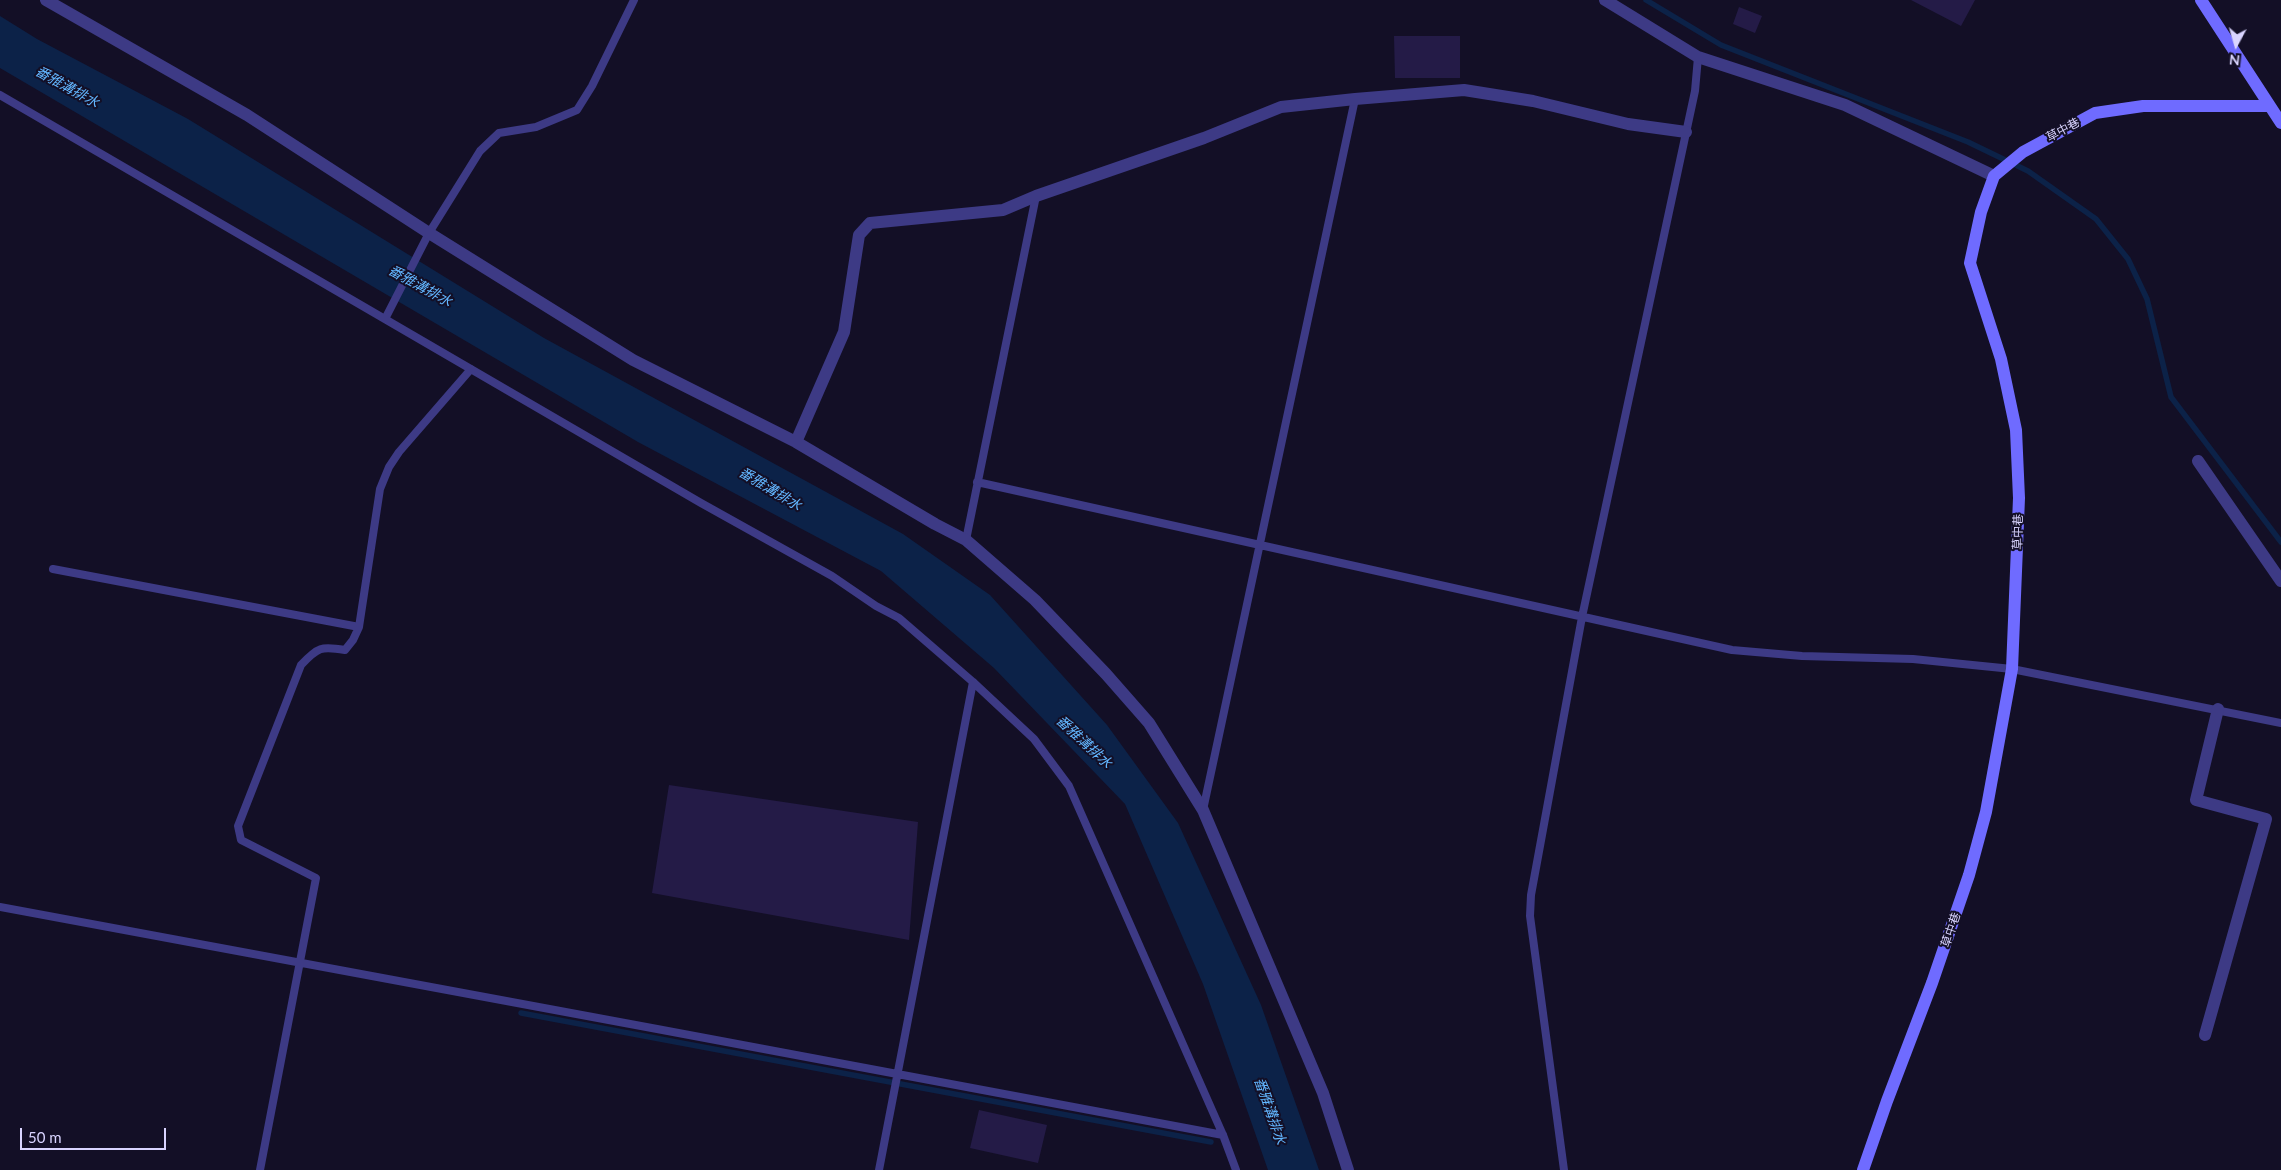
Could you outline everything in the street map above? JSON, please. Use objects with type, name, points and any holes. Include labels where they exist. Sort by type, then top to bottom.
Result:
[{"type":"street","points":[[46,0],[246,115],[429,233],[633,360],[796,442],[935,524],[966,540],[1035,600],[1106,674],[1149,723],[1203,810],[1316,1076],[1348,1170]]},
{"type":"street","points":[[1605,0],[1698,57],[1845,105],[1999,173]]},
{"type":"street","points":[[2201,0],[2281,124]]},
{"type":"street","points":[[796,442],[844,332],[859,235],[870,223],[1003,210],[1036,196],[1204,138],[1280,107],[1464,90],[1533,101],[1628,124],[1686,132]]},
{"type":"street","name":"草中巷","points":[[1863,1170],[1932,984],[1969,875],[1986,812],[2012,669],[2018,516],[2016,430],[2001,359],[1970,264],[1981,212],[1999,173],[2023,152],[2094,113],[2143,106],[2270,106]]},
{"type":"street","points":[[2198,461],[2281,581]]},
{"type":"street","points":[[2205,1035],[2266,819],[2196,800],[2218,709]]},
{"type":"lane","points":[[385,319],[429,233],[480,151],[499,133],[536,127],[578,110],[592,86],[634,0]]},
{"type":"lane","points":[[1564,1170],[1530,916],[1530,895],[1582,618],[1695,91],[1698,57]]},
{"type":"lane","points":[[0,95],[117,161],[470,369],[832,576],[876,606],[899,618],[973,682],[1034,739],[1070,786],[1223,1135],[1236,1170]]},
{"type":"lane","points":[[1203,810],[1354,99]]},
{"type":"lane","points":[[966,540],[1036,196]]},
{"type":"lane","points":[[260,1170],[316,878],[241,840],[238,826],[301,665],[315,650],[327,647],[345,650],[353,640],[359,627],[380,489],[389,467],[399,452],[470,369]]},
{"type":"lane","points":[[977,482],[1732,650],[1802,656],[1913,660],[2012,669],[2281,723]]},
{"type":"lane","points":[[53,569],[359,627]]},
{"type":"lane","points":[[879,1170],[973,682]]},
{"type":"lane","points":[[0,907],[298,964],[898,1072],[1223,1135]]},
{"type":"water","name":"番雅溝排水","points":[[0,16],[37,39],[188,119],[544,338],[903,534],[990,595],[1107,725],[1178,823],[1261,1005],[1319,1170],[1268,1170],[1203,984],[1125,804],[994,668],[881,571],[638,442],[0,68]]},
{"type":"building","points":[[1911,0],[1975,0],[1961,26]]},
{"type":"building","points":[[1739,7],[1762,16],[1755,33],[1733,24]]},
{"type":"building","points":[[1394,36],[1460,36],[1460,78],[1395,78]]},
{"type":"building","points":[[669,785],[918,822],[909,940],[652,893]]},
{"type":"building","points":[[979,1110],[1047,1125],[1038,1163],[970,1148]]},
{"type":"waterway","points":[[1646,0],[1721,45],[1968,142],[2028,171],[2096,219],[2128,259],[2147,299],[2171,397],[2281,542]]},
{"type":"waterway","points":[[521,1013],[1211,1142]]}]
